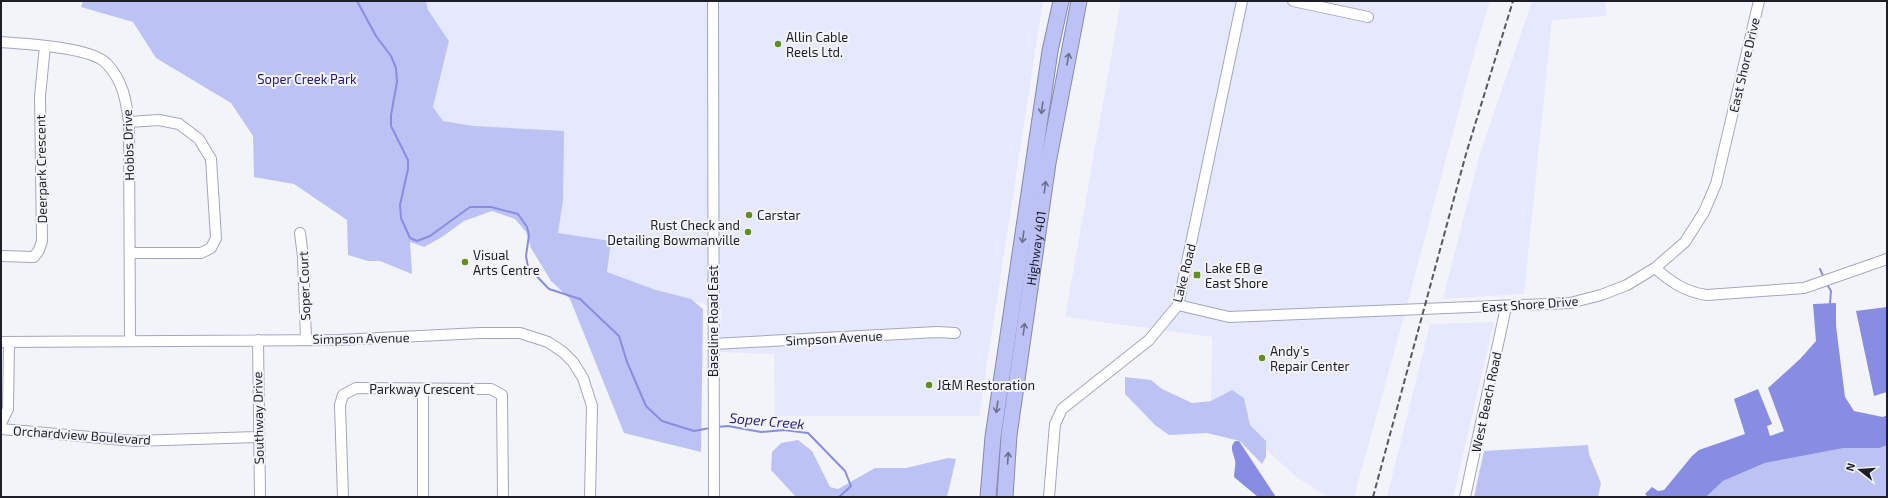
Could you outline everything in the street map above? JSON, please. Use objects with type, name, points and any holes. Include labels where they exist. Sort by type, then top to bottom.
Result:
[{"type":"highway","name":"Highway 401","points":[[988,497],[994,429],[1050,51],[1061,1]]},
{"type":"highway","name":"Highway 401","points":[[1005,497],[1009,435],[1048,163],[1079,1]]},
{"type":"street","name":"Baseline Road East","points":[[713,1],[714,497]]},
{"type":"street","name":"Lake Road","points":[[1049,497],[1055,424],[1062,409],[1149,340],[1178,305],[1242,1]]},
{"type":"street","points":[[1293,1],[1368,17]]},
{"type":"street","name":"East Shore Drive","points":[[1178,305],[1229,317],[1506,307],[1570,303],[1601,295],[1627,285],[1655,268],[1685,242],[1704,212],[1716,184],[1759,1]]},
{"type":"street","name":"Hobbs Drive","points":[[1,42],[45,46],[89,54],[107,62],[120,82],[126,96],[129,122],[130,341]]},
{"type":"street","name":"Deerpark Crescent","points":[[1,256],[34,257],[39,250],[42,241],[40,96],[45,46]]},
{"type":"street","points":[[129,122],[159,120],[179,124],[199,139],[211,159],[216,238],[211,248],[201,253],[130,253]]},
{"type":"street","name":"Soper Court","points":[[300,233],[303,257],[306,339]]},
{"type":"street","points":[[1655,268],[1670,282],[1694,294],[1707,295],[1804,288],[1887,259]]},
{"type":"street","name":"West Beach Road","points":[[1465,497],[1506,307]]},
{"type":"street","name":"Simpson Avenue","points":[[5,342],[339,340],[480,332],[520,333],[548,342],[563,352],[573,362],[589,391],[592,406],[590,497]]},
{"type":"street","name":"Simpson Avenue","points":[[713,344],[937,332],[955,333]]},
{"type":"street","name":"Southway Drive","points":[[258,340],[260,497]]},
{"type":"street","points":[[1,423],[8,409],[5,342]]},
{"type":"street","name":"Parkway Crescent","points":[[343,497],[340,405],[343,395],[356,388],[491,389],[502,394],[503,497]]},
{"type":"street","points":[[423,389],[423,497]]},
{"type":"street","name":"Orchardview Boulevard","points":[[1,429],[135,441],[259,437]]},
{"type":"shaded area","points":[[426,1],[1043,1],[979,416],[775,416],[774,354],[717,352],[722,309],[656,290],[607,272],[610,241],[558,233],[563,201],[473,126],[443,121],[433,107],[449,41],[428,10]]},
{"type":"shaded area","points":[[1121,1],[1490,1],[1477,43],[1354,497],[1328,497],[1298,478],[1211,401],[1212,337],[1065,317]]},
{"type":"shaded area","points":[[1532,1],[1605,1],[1607,16],[1552,20],[1524,294],[1443,299],[1479,157]]},
{"type":"shaded area","points":[[1494,322],[1453,497],[1387,497],[1430,324]]},
{"type":"green space","name":"Soper Creek Park","points":[[83,1],[426,1],[428,10],[449,41],[433,107],[443,121],[473,126],[564,131],[563,201],[558,233],[611,241],[607,272],[656,290],[691,299],[703,309],[701,452],[624,433],[570,299],[551,281],[531,248],[526,232],[515,219],[492,211],[464,221],[442,237],[424,247],[410,242],[412,274],[380,261],[368,261],[348,255],[347,220],[294,184],[254,177],[253,136],[231,103],[156,58],[133,22],[81,7]]},
{"type":"green space","points":[[1125,377],[1151,380],[1162,389],[1192,403],[1211,401],[1232,390],[1244,398],[1250,425],[1266,441],[1266,457],[1262,464],[1240,441],[1207,433],[1169,435],[1155,425],[1125,394]]},
{"type":"green space","points":[[798,440],[812,451],[830,487],[838,489],[875,468],[906,468],[948,458],[956,459],[947,497],[796,497],[771,470],[772,452],[781,443]]},
{"type":"green space","points":[[1588,445],[1589,454],[1601,483],[1598,497],[1474,497],[1484,451]]},
{"type":"green space","points":[[1887,445],[1887,497],[1706,497],[1723,481],[1765,463],[1844,448],[1880,448]]},
{"type":"water","points":[[1836,303],[1836,326],[1845,397],[1854,411],[1883,417],[1887,415],[1887,445],[1880,448],[1844,448],[1765,463],[1723,481],[1706,497],[1648,497],[1645,494],[1652,487],[1658,491],[1664,490],[1692,456],[1699,450],[1745,434],[1734,399],[1758,389],[1772,424],[1767,426],[1770,436],[1784,431],[1768,388],[1800,359],[1816,341],[1813,304]]},
{"type":"water","points":[[1887,307],[1887,392],[1874,396],[1856,311]]},
{"type":"water","points":[[1235,441],[1239,441],[1276,497],[1258,497],[1234,477],[1235,462],[1232,448]]},
{"type":"waterway","name":"Soper Creek","points":[[357,1],[376,36],[391,56],[396,68],[397,82],[391,115],[391,126],[408,160],[408,169],[400,205],[401,218],[410,238],[417,241],[430,236],[470,207],[491,207],[518,214],[527,227],[529,235],[526,256],[528,267],[549,289],[580,299],[619,336],[627,362],[646,406],[662,421],[694,431],[710,428]]},
{"type":"waterway","points":[[1820,269],[1823,276]]},
{"type":"waterway","points":[[1828,286],[1831,291],[1830,303]]},
{"type":"waterway","name":"Soper Creek","points":[[716,427],[728,426],[761,432],[784,430],[808,433],[845,471],[851,486],[839,497]]},
{"type":"railway","points":[[1373,497],[1466,154],[1513,1]]},
{"type":"place","name":"Allin Cable Reels Ltd.","points":[[778,44]]},
{"type":"place","name":"Carstar","points":[[749,215]]},
{"type":"place","name":"Rust Check and Detailing Bowmanville","points":[[748,232]]},
{"type":"place","name":"Visual Arts Centre","points":[[465,262]]},
{"type":"place","name":"Lake EB @ East Shore","points":[[1197,275]]},
{"type":"place","name":"Andy's Repair Center","points":[[1262,358]]},
{"type":"place","name":"J&M Restoration","points":[[929,385]]}]
